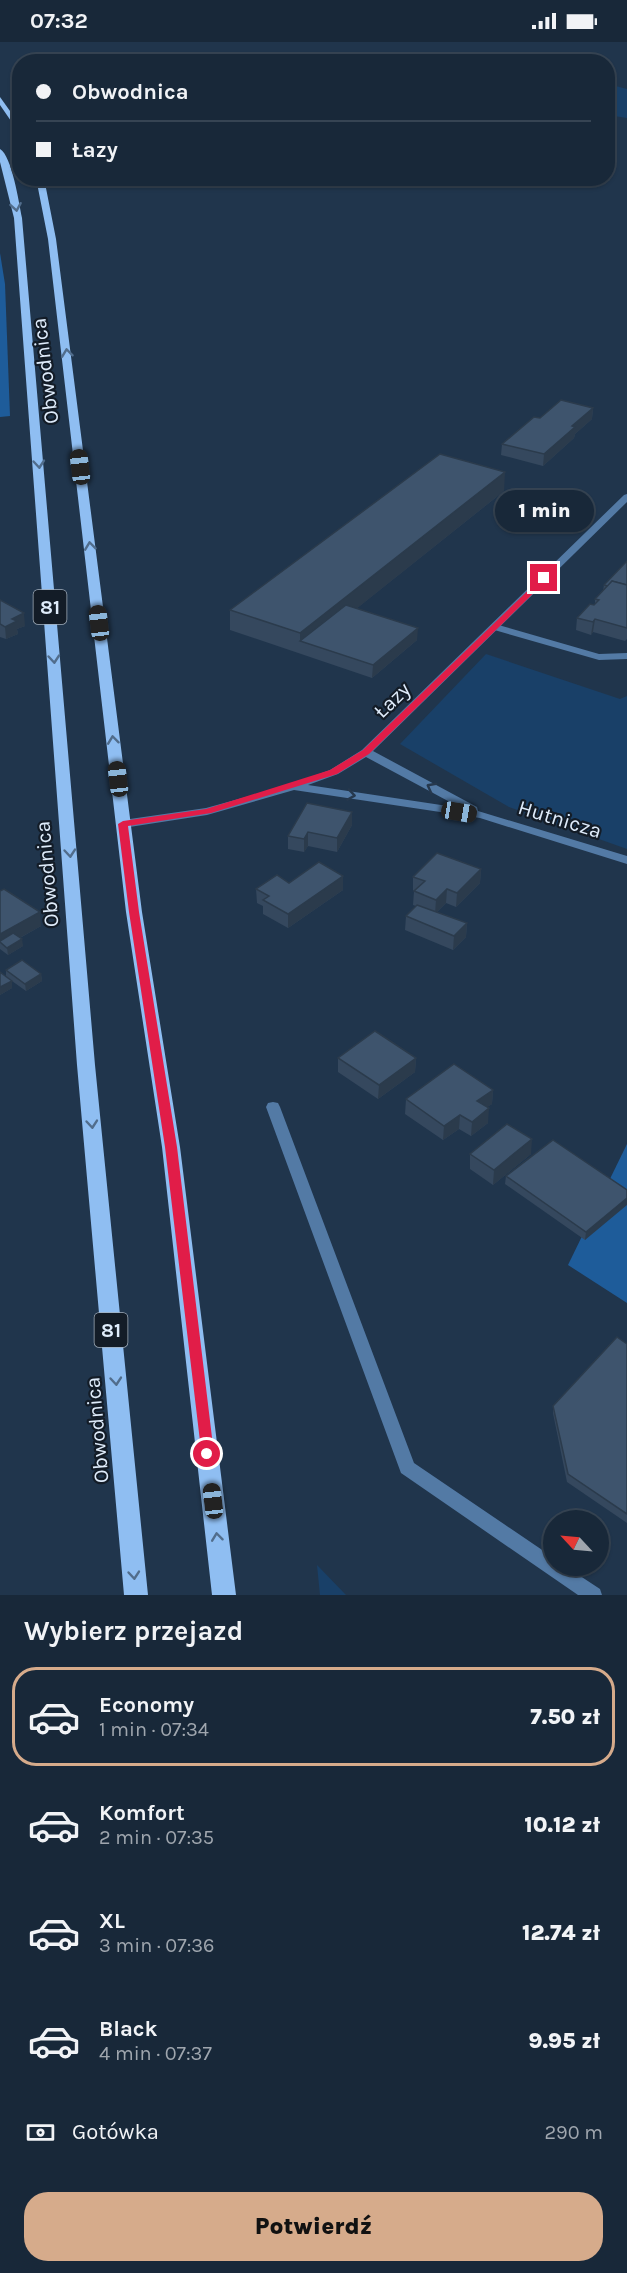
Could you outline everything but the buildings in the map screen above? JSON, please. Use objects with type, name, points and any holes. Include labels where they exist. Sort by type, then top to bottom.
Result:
[{"type":"main road","points":[[0,99],[12,119]]},
{"type":"main road","name":"Obwodnica","points":[[0,151],[13,194],[21,257],[86,1065],[136,1595]]},
{"type":"main road","name":"Obwodnica","points":[[42,186],[54,250],[134,912],[171,1147],[224,1595]]},
{"type":"street","name":"Łazy","points":[[123,824],[207,811],[293,787],[333,772],[366,752],[627,497]]},
{"type":"street","points":[[495,627],[599,657],[627,656]]},
{"type":"street","points":[[366,752],[482,815]]},
{"type":"street","points":[[293,787],[482,815]]},
{"type":"street","name":"Hutnicza","points":[[482,815],[627,860]]},
{"type":"street","points":[[273,1107],[407,1468],[593,1595]]},
{"type":"shaded area","points":[[615,86],[627,89],[627,118],[615,116]]},
{"type":"shaded area","points":[[0,253],[5,284],[10,416],[0,417]]},
{"type":"shaded area","points":[[486,654],[620,699],[627,696],[627,849],[509,807],[400,744]]},
{"type":"shaded area","points":[[627,1144],[627,1303],[568,1265]]},
{"type":"shaded area","points":[[317,1565],[346,1595],[320,1595]]},
{"type":"route","points":[[207,1454],[171,1147],[134,912],[123,824],[207,811],[293,787],[333,772],[366,752],[544,578]]}]
